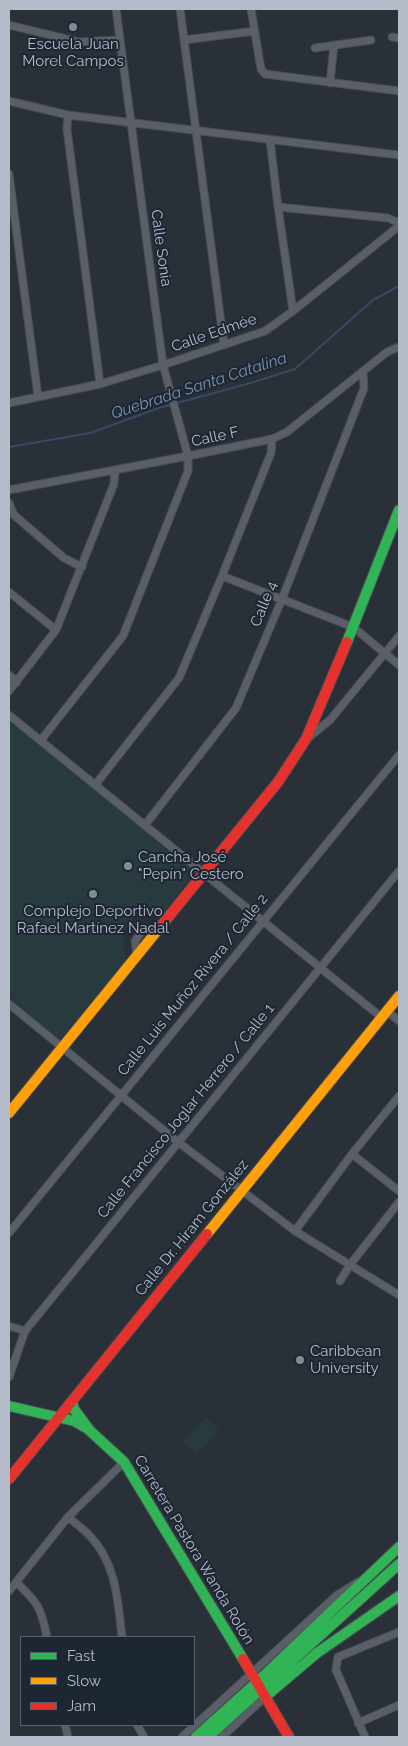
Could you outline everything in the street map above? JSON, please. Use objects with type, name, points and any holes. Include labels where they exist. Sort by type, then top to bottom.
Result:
[{"type":"street","name":"Calle Sonia","points":[[116,9],[163,365],[188,456]]},
{"type":"street","points":[[180,9],[224,345]]},
{"type":"street","points":[[251,9],[261,69],[265,74],[399,91]]},
{"type":"street","points":[[9,25],[79,42],[120,40]]},
{"type":"street","points":[[184,40],[255,31]]},
{"type":"street","points":[[315,48],[371,40]]},
{"type":"street","points":[[330,83],[334,45]]},
{"type":"street","points":[[9,101],[68,115],[399,155]]},
{"type":"street","points":[[68,115],[67,129],[100,384]]},
{"type":"street","points":[[270,140],[293,311]]},
{"type":"street","points":[[9,174],[38,397]]},
{"type":"street","points":[[278,207],[388,218],[399,224]]},
{"type":"street","name":"Calle Edmée","points":[[9,403],[100,384],[264,331],[293,311],[399,224]]},
{"type":"street","name":"Calle F","points":[[9,490],[272,439],[287,432],[387,352],[399,347]]},
{"type":"street","name":"Calle 4","points":[[145,825],[236,708],[282,599],[364,388],[363,371]]},
{"type":"street","points":[[96,785],[179,678],[271,453],[272,439]]},
{"type":"street","points":[[41,740],[123,636],[188,471],[188,456]]},
{"type":"street","points":[[9,691],[56,630],[114,484],[115,470]]},
{"type":"street","points":[[9,503],[14,515],[64,558],[82,568]]},
{"type":"street","points":[[9,1113],[278,782],[306,739],[399,510]]},
{"type":"street","points":[[222,576],[353,627],[399,665]]},
{"type":"street","points":[[9,592],[56,630]]},
{"type":"street","points":[[306,739],[330,720],[399,636]]},
{"type":"street","points":[[9,675],[17,682]]},
{"type":"street","points":[[9,715],[320,968],[384,1014],[399,1021]]},
{"type":"street","name":"Calle Luis Muñoz Rivera / Calle 2","points":[[9,1233],[399,754]]},
{"type":"street","name":"Calle Francisco Joglar Herrero / Calle 1","points":[[9,1377],[25,1332],[399,871]]},
{"type":"street","name":"Calle Dr. Hiram González","points":[[9,1479],[399,996]]},
{"type":"street","points":[[9,1004],[241,1191],[296,1231],[399,1294]]},
{"type":"street","points":[[296,1231],[352,1154],[399,1096]]},
{"type":"street","points":[[352,1154],[399,1191]]},
{"type":"street","points":[[340,1281],[350,1265],[399,1202]]},
{"type":"street","points":[[9,1326],[25,1332]]},
{"type":"street","points":[[72,1402],[74,1409],[86,1422],[88,1429]]},
{"type":"street","name":"Carretera Pastora Wanda Rolón","points":[[9,1406],[74,1422],[88,1429],[124,1462],[183,1558],[288,1737]]},
{"type":"street","points":[[9,1591],[68,1517],[124,1462]]},
{"type":"street","points":[[68,1517],[90,1536],[106,1558],[117,1591],[122,1636]]},
{"type":"street","points":[[208,1737],[399,1547]]},
{"type":"street","points":[[196,1737],[399,1564]]},
{"type":"street","points":[[16,1582],[34,1599],[43,1615],[48,1636]]},
{"type":"street","points":[[182,1737],[258,1686],[317,1653],[399,1596]]},
{"type":"street","points":[[365,1737],[336,1670],[338,1657],[399,1632]]},
{"type":"street","points":[[222,1737],[258,1686]]},
{"type":"street","points":[[358,1723],[399,1705]]},
{"type":"street","points":[[138,1726],[144,1737]]},
{"type":"green space","name":"Complejo Deportivo Rafael Martínez Nadal","points":[[9,720],[193,868],[194,871],[164,912],[137,913],[123,932],[126,962],[67,1034],[62,1037],[57,1037],[9,998]]},
{"type":"green space","points":[[206,1417],[219,1430],[197,1454],[183,1442]]},
{"type":"waterway","name":"Quebrada Santa Catalina","points":[[9,447],[90,433],[159,408],[295,369],[373,300],[399,286]]},
{"type":"traffic: fast","points":[[347,642],[399,510]]},
{"type":"traffic: fast","points":[[72,1402],[74,1409],[88,1428]]},
{"type":"traffic: fast","points":[[9,1406],[74,1421],[88,1429],[124,1462],[243,1659]]},
{"type":"traffic: fast","points":[[196,1737],[256,1683],[399,1547]]},
{"type":"traffic: fast","points":[[208,1737],[399,1564]]},
{"type":"traffic: fast","points":[[265,1697],[317,1653],[399,1596]]},
{"type":"traffic: slow","points":[[9,1113],[161,926]]},
{"type":"traffic: slow","points":[[207,1234],[399,996]]},
{"type":"traffic: jam","points":[[161,926],[278,782],[306,739],[347,642]]},
{"type":"traffic: jam","points":[[9,1479],[207,1234]]},
{"type":"traffic: jam","points":[[243,1659],[289,1737]]},
{"type":"place","name":"Escuela Juan Morel Campos","points":[[73,27]]},
{"type":"place","name":"Cancha José \"Pepín\" Cestero","points":[[128,866]]},
{"type":"place","name":"Complejo Deportivo Rafael Martínez Nadal","points":[[93,894]]},
{"type":"place","name":"Caribbean University","points":[[300,1360]]}]
